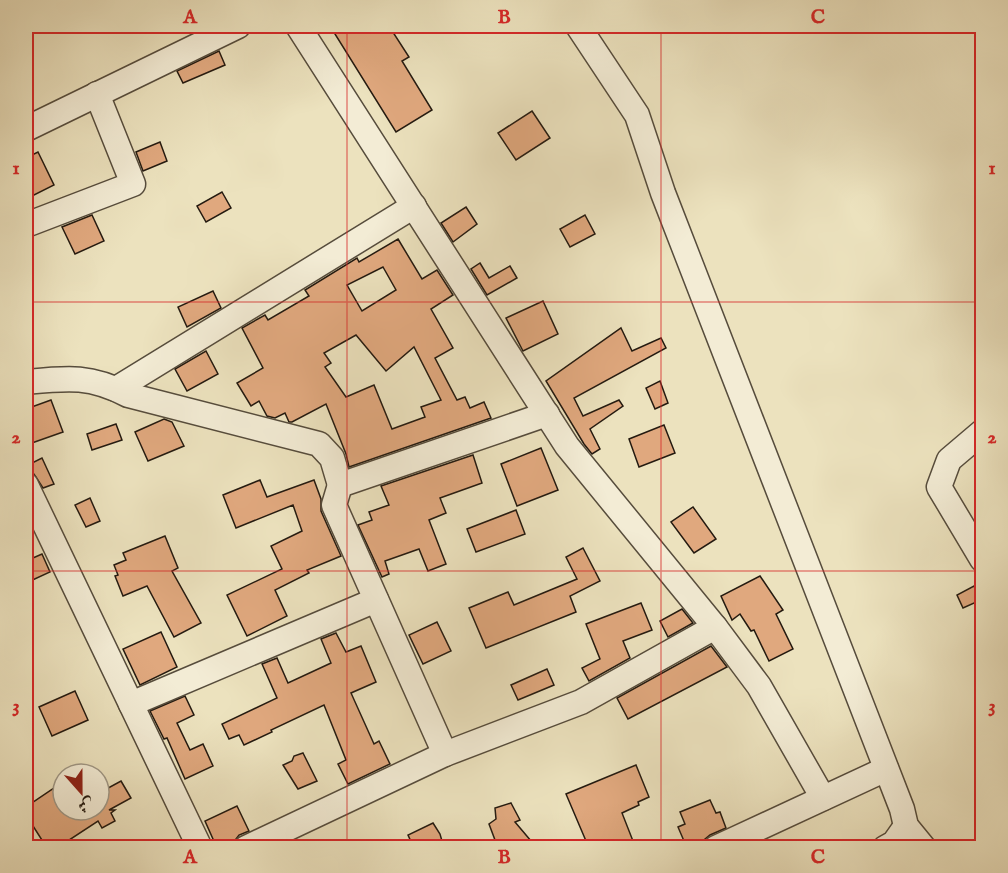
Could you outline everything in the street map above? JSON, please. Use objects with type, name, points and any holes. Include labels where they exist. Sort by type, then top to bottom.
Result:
[{"type":"street","points":[[26,129],[238,26]]},
{"type":"street","points":[[298,26],[567,446],[715,627],[759,686],[823,798]]},
{"type":"street","points":[[578,26],[637,115],[663,193],[906,826],[924,848]]},
{"type":"street","points":[[26,225],[133,184],[98,94]]},
{"type":"street","points":[[116,389],[414,206]]},
{"type":"street","points":[[26,381],[67,378],[104,383],[128,395],[319,444],[332,458],[340,485],[334,505],[445,754]]},
{"type":"street","points":[[340,485],[547,414]]},
{"type":"street","points":[[982,432],[949,460],[939,487],[982,559]]},
{"type":"street","points":[[26,484],[200,848]]},
{"type":"street","points":[[131,704],[376,600]]},
{"type":"street","points":[[246,848],[445,754],[581,702],[715,627]]},
{"type":"street","points":[[716,848],[886,769]]},
{"type":"street","points":[[885,848],[894,843],[906,826]]},
{"type":"building","points":[[330,26],[389,26],[409,57],[402,61],[432,110],[396,132]]},
{"type":"building","points":[[219,51],[225,65],[183,83],[177,71]]},
{"type":"building","points":[[532,111],[550,138],[516,160],[498,133]]},
{"type":"building","points":[[160,142],[167,161],[143,171],[136,152]]},
{"type":"building","points":[[38,152],[54,185],[26,199],[26,158]]},
{"type":"building","points":[[222,192],[231,208],[206,222],[197,206]]},
{"type":"building","points":[[466,207],[477,224],[453,242],[441,223]]},
{"type":"building","points":[[92,215],[104,241],[75,254],[62,227]]},
{"type":"building","points":[[585,215],[595,234],[570,247],[560,229]]},
{"type":"building","points":[[398,239],[422,279],[437,270],[453,295],[431,309],[453,348],[435,358],[457,400],[465,397],[470,408],[484,402],[491,418],[349,467],[326,404],[289,422],[285,413],[275,418],[267,416],[259,401],[251,406],[237,383],[263,368],[242,328],[265,315],[268,320],[309,296],[305,290],[357,258],[359,262]],"holes":[[[383,267],[396,290],[362,311],[347,285]],[[356,335],[386,371],[414,347],[441,400],[421,407],[425,417],[392,429],[374,385],[346,397],[325,367],[331,363],[324,353]]]},
{"type":"building","points":[[480,263],[489,278],[510,266],[517,278],[487,295],[471,269]]},
{"type":"building","points":[[213,291],[221,308],[187,327],[178,307]]},
{"type":"building","points":[[543,301],[558,334],[523,351],[506,318]]},
{"type":"building","points":[[621,328],[632,351],[661,338],[666,348],[574,398],[583,416],[619,400],[623,406],[590,429],[600,449],[592,454],[546,381]]},
{"type":"building","points":[[206,351],[218,374],[187,391],[175,369]]},
{"type":"building","points":[[660,381],[668,403],[655,409],[646,388]]},
{"type":"building","points":[[51,400],[63,432],[29,444],[26,435],[26,409]]},
{"type":"building","points":[[164,419],[172,422],[184,446],[148,461],[135,432]]},
{"type":"building","points":[[116,424],[122,440],[92,450],[87,434]]},
{"type":"building","points":[[664,425],[675,453],[639,467],[629,439]]},
{"type":"building","points":[[541,448],[558,490],[517,506],[501,464]]},
{"type":"building","points":[[473,455],[482,483],[440,498],[446,513],[429,520],[446,564],[428,571],[419,549],[385,561],[389,574],[382,577],[358,525],[372,520],[369,512],[389,505],[381,486]]},
{"type":"building","points":[[42,458],[54,484],[43,488],[34,474],[26,471],[26,466]]},
{"type":"building","points":[[260,480],[267,497],[314,480],[321,499],[321,511],[341,556],[307,570],[309,573],[275,590],[287,616],[247,636],[227,595],[282,569],[271,546],[302,531],[293,505],[236,528],[223,495]]},
{"type":"building","points":[[90,498],[100,521],[86,527],[75,505]]},
{"type":"building","points":[[693,507],[716,539],[694,553],[671,522]]},
{"type":"building","points":[[516,510],[525,534],[476,552],[467,529]]},
{"type":"building","points":[[165,536],[178,568],[172,571],[201,623],[174,637],[147,586],[123,596],[115,576],[118,575],[114,565],[126,560],[123,553]]},
{"type":"building","points":[[583,548],[600,581],[570,596],[576,612],[486,648],[469,608],[508,592],[514,605],[577,579],[566,557]]},
{"type":"building","points":[[42,554],[50,572],[26,583],[26,561]]},
{"type":"building","points":[[760,576],[783,610],[776,614],[793,649],[769,661],[754,630],[751,631],[740,614],[732,620],[721,596]]},
{"type":"building","points":[[974,586],[981,600],[963,608],[957,595]]},
{"type":"building","points":[[641,603],[652,630],[623,641],[630,658],[589,681],[582,668],[600,659],[586,624]]},
{"type":"building","points":[[682,609],[693,623],[668,637],[660,621]]},
{"type":"building","points":[[437,622],[451,651],[423,664],[409,635]]},
{"type":"building","points":[[161,632],[177,667],[140,685],[123,649]]},
{"type":"building","points":[[336,633],[346,652],[361,646],[376,682],[351,693],[374,744],[379,741],[390,764],[348,784],[338,764],[346,760],[324,705],[244,745],[239,735],[229,739],[222,724],[277,698],[262,664],[277,658],[288,683],[331,663],[321,639]]},
{"type":"building","points":[[711,646],[727,667],[628,719],[617,698]]},
{"type":"building","points":[[547,669],[554,685],[518,700],[511,685]]},
{"type":"building","points":[[75,691],[88,720],[52,736],[39,707]]},
{"type":"building","points":[[185,696],[194,715],[177,723],[190,750],[203,744],[213,766],[185,779],[167,738],[164,739],[150,711]]},
{"type":"building","points":[[303,753],[317,781],[298,789],[283,765],[292,761],[294,756]]},
{"type":"building","points":[[636,765],[649,797],[622,813],[633,841],[617,848],[589,848],[566,794]]},
{"type":"building","points":[[121,781],[131,798],[111,809],[111,786]]},
{"type":"building","points":[[51,790],[51,822],[96,822],[57,848],[47,848],[26,815],[26,807]]},
{"type":"building","points":[[710,800],[716,813],[720,812],[726,828],[704,840],[702,848],[687,848],[678,827],[685,824],[680,812]]},
{"type":"building","points":[[511,803],[520,820],[515,822],[537,848],[498,848],[489,824],[496,819],[495,808]]},
{"type":"building","points":[[237,806],[249,831],[239,835],[225,848],[217,848],[205,821]]},
{"type":"building","points":[[111,813],[115,821],[102,828],[99,822],[111,822]]},
{"type":"building","points":[[433,823],[440,834],[444,848],[414,848],[408,835]]}]
